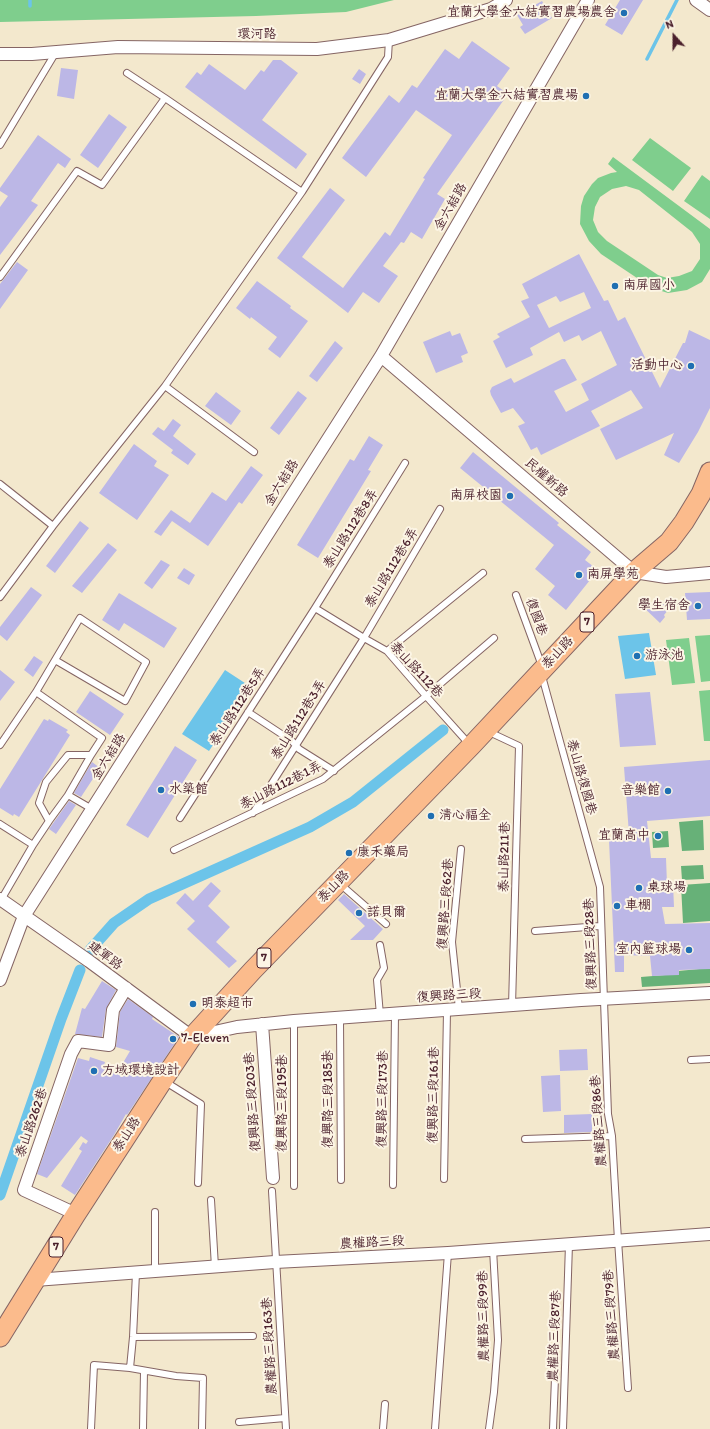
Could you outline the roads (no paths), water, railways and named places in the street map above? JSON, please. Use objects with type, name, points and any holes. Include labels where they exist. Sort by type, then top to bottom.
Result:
[{"type":"main road","name":"泰山路","points":[[0,1336],[162,1080],[192,1037],[253,970],[471,746],[634,572],[669,542],[684,522],[710,472]]},
{"type":"street","name":"環河路","points":[[0,54],[32,54],[118,48],[317,49],[389,40],[491,9],[506,0]]},
{"type":"street","name":"金六結路","points":[[0,980],[24,916],[381,356],[588,0]]},
{"type":"street","points":[[696,0],[710,10]]},
{"type":"street","name":"民權新路","points":[[381,356],[634,572]]},
{"type":"street","points":[[634,572],[666,577],[710,573]]},
{"type":"street","name":"建軍路","points":[[1,899],[89,961],[192,1037]]},
{"type":"street","name":"泰山路262巷","points":[[76,1214],[24,1190],[71,1054],[78,1041],[109,1045],[113,1010],[126,988]]},
{"type":"street","name":"復興路三段","points":[[192,1037],[237,1027],[294,1021],[710,993]]},
{"type":"street","name":"復興路三段203巷","points":[[262,1024],[272,1184]]},
{"type":"street","name":"農權路三段","points":[[35,1280],[276,1262],[448,1253],[710,1234]]},
{"type":"lane","points":[[0,597],[53,526],[165,386],[302,192],[388,57],[389,40]]},
{"type":"lane","points":[[0,145],[56,52]]},
{"type":"lane","points":[[127,73],[302,192]]},
{"type":"lane","points":[[0,277],[77,171],[102,185],[165,98]]},
{"type":"lane","points":[[165,386],[254,452]]},
{"type":"lane","name":"泰山路112巷8弄","points":[[315,608],[405,462]]},
{"type":"lane","points":[[0,484],[53,526]]},
{"type":"lane","name":"泰山路112巷6弄","points":[[364,638],[440,509]]},
{"type":"lane","points":[[387,651],[483,573]]},
{"type":"lane","name":"復國巷","points":[[516,595],[542,671]]},
{"type":"lane","name":"泰山路112巷","points":[[315,608],[387,651],[471,746]]},
{"type":"lane","name":"泰山路112巷5弄","points":[[180,818],[315,608]]},
{"type":"lane","points":[[0,745],[36,692],[55,660],[80,618],[146,662],[125,701],[55,660]]},
{"type":"lane","name":"泰山路112巷3弄","points":[[253,813],[364,638]]},
{"type":"lane","name":"泰山路112巷1弄","points":[[174,850],[323,779],[426,696],[494,638]]},
{"type":"lane","name":"泰山路復國巷","points":[[542,671],[600,887]]},
{"type":"lane","points":[[1,899],[33,845],[68,795],[102,738],[36,692]]},
{"type":"lane","points":[[248,712],[334,771]]},
{"type":"lane","name":"泰山路211巷","points":[[486,730],[519,746],[512,1006]]},
{"type":"lane","points":[[49,821],[39,803],[46,782],[68,755],[91,755]]},
{"type":"lane","points":[[68,795],[92,809]]},
{"type":"lane","points":[[0,824],[33,845]]},
{"type":"lane","name":"復興路三段62巷","points":[[453,1010],[452,942],[461,849]]},
{"type":"lane","points":[[338,882],[386,924]]},
{"type":"lane","name":"復興路三段28巷","points":[[600,887],[600,926],[604,1000]]},
{"type":"lane","points":[[535,931],[600,926]]},
{"type":"lane","points":[[380,945],[384,968],[377,980],[380,1015]]},
{"type":"lane","name":"農權路三段86巷","points":[[604,1000],[608,1114],[612,1136],[618,1240]]},
{"type":"lane","name":"復興路三段161巷","points":[[444,1179],[453,1010]]},
{"type":"lane","name":"復興路三段173巷","points":[[393,1185],[395,1014]]},
{"type":"lane","name":"復興路三段185巷","points":[[340,1018],[341,1180]]},
{"type":"lane","name":"復興路三段195巷","points":[[294,1021],[294,1186]]},
{"type":"lane","points":[[691,1060],[710,1059]]},
{"type":"lane","points":[[162,1080],[201,1104],[198,1183]]},
{"type":"lane","points":[[525,1139],[612,1136]]},
{"type":"lane","name":"農權路三段163巷","points":[[272,1184],[286,1429]]},
{"type":"lane","points":[[211,1200],[215,1267]]},
{"type":"lane","points":[[155,1212],[155,1272]]},
{"type":"lane","name":"農權路三段79巷","points":[[618,1240],[628,1388]]},
{"type":"lane","name":"農權路三段87巷","points":[[563,1429],[569,1244]]},
{"type":"lane","name":"農權路三段99巷","points":[[489,1429],[494,1392],[498,1340],[492,1249]]},
{"type":"lane","points":[[435,1429],[448,1253]]},
{"type":"lane","points":[[130,1368],[136,1273]]},
{"type":"lane","points":[[133,1337],[253,1336]]},
{"type":"lane","points":[[91,1429],[94,1365],[130,1368],[176,1376],[203,1378],[202,1429]]},
{"type":"lane","points":[[143,1429],[144,1371]]},
{"type":"lane","points":[[553,1429],[555,1378]]},
{"type":"lane","points":[[382,1429],[385,1404]]},
{"type":"lane","points":[[239,1422],[285,1418]]},
{"type":"water","name":"游泳池","points":[[649,633],[656,675],[625,679],[618,636]]},
{"type":"water","points":[[225,670],[251,687],[209,751],[182,734]]},
{"type":"waterway","points":[[30,0],[30,6]]},
{"type":"waterway","points":[[647,59],[677,0]]},
{"type":"waterway","points":[[90,950],[114,923],[149,899],[310,827],[353,802],[443,730]]},
{"type":"waterway","points":[[0,1195],[61,1019],[80,970]]},
{"type":"place","name":"宜蘭大學金六結實習農場農舍","points":[[624,13]]},
{"type":"place","name":"宜蘭大學金六結實習農場","points":[[586,96]]},
{"type":"place","name":"南屏國小","points":[[615,286]]},
{"type":"place","name":"活動中心","points":[[691,366]]},
{"type":"place","name":"南屏校園","points":[[510,496]]},
{"type":"place","name":"南屏學苑","points":[[579,575]]},
{"type":"place","name":"學生宿舍","points":[[698,606]]},
{"type":"place","name":"游泳池","points":[[637,656]]},
{"type":"place","name":"水築館","points":[[161,790]]},
{"type":"place","name":"音樂館","points":[[668,791]]},
{"type":"place","name":"清心福全","points":[[431,816]]},
{"type":"place","name":"宜蘭高中","points":[[658,836]]},
{"type":"place","name":"康禾藥局","points":[[349,853]]},
{"type":"place","name":"桌球場","points":[[639,888]]},
{"type":"place","name":"車棚","points":[[617,906]]},
{"type":"place","name":"諾貝爾","points":[[359,913]]},
{"type":"place","name":"室內籃球場","points":[[689,950]]},
{"type":"place","name":"明泰超市","points":[[193,1004]]},
{"type":"place","name":"7-Eleven","points":[[173,1039]]},
{"type":"place","name":"方域環境設計","points":[[94,1071]]}]
